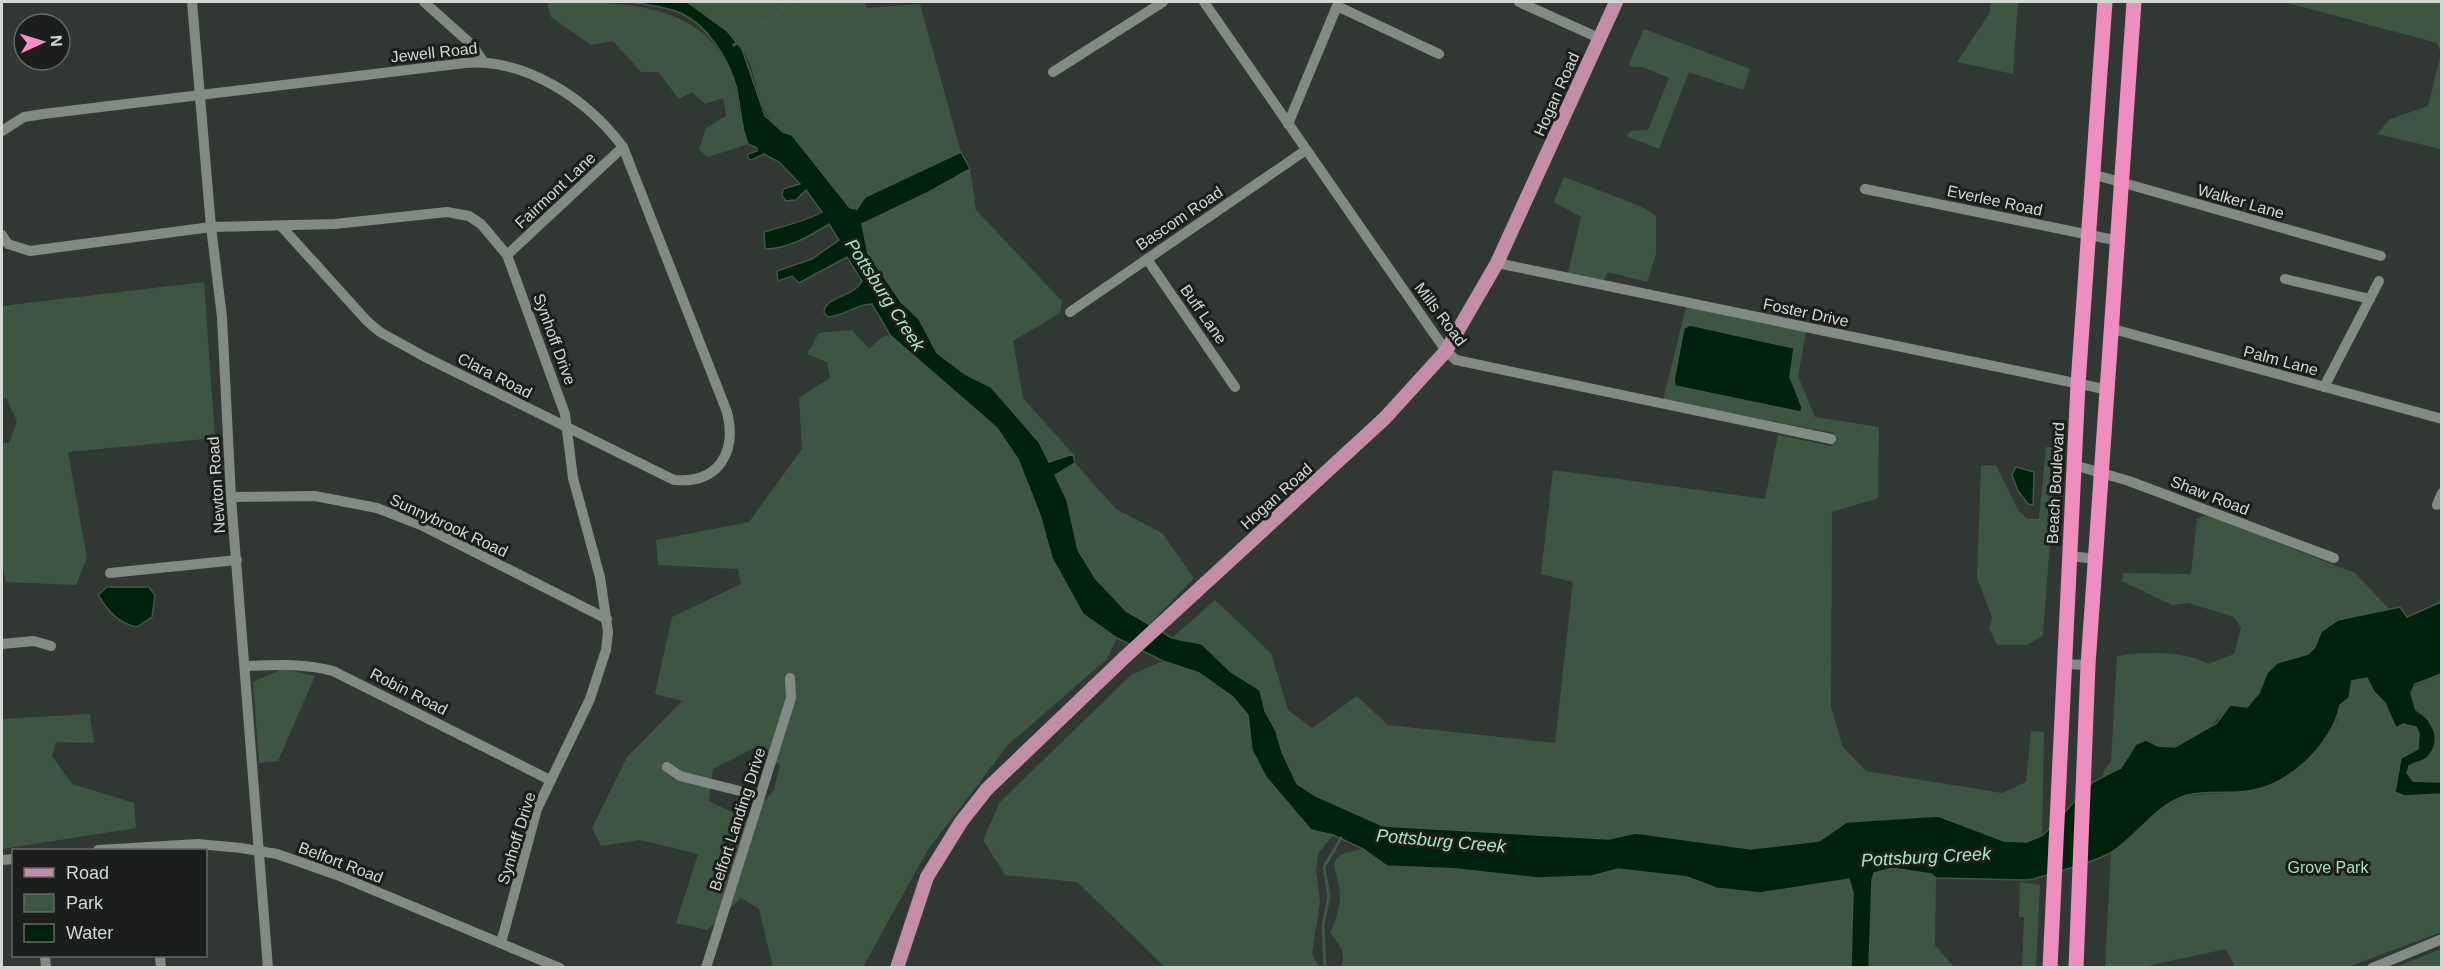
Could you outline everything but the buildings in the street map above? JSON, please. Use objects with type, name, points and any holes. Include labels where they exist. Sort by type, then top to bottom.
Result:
[{"type":"highway","name":"Beach Boulevard","points":[[2050,968],[2078,384],[2105,2]]},
{"type":"highway","points":[[2076,968],[2088,665],[2109,390],[2134,2]]},
{"type":"main road","name":"Hogan Road","points":[[897,968],[927,877],[961,822],[1004,770],[1385,418],[1446,351],[1497,263],[1616,2]]},
{"type":"street","name":"Newton Road","points":[[192,2],[211,227],[222,317],[231,497],[268,968]]},
{"type":"street","points":[[424,2],[471,44],[483,62]]},
{"type":"street","points":[[1053,72],[1163,2]]},
{"type":"street","name":"Mills Road","points":[[1204,2],[1446,351],[1456,360],[1831,439]]},
{"type":"street","points":[[1519,2],[1599,38]]},
{"type":"street","points":[[1288,124],[1337,6],[1439,54]]},
{"type":"street","name":"Jewell Road","points":[[3,130],[24,117],[43,114],[483,62],[502,64],[570,95],[596,116],[623,147],[727,412],[731,435],[726,456]]},
{"type":"street","name":"Fairmont Lane","points":[[507,255],[623,147]]},
{"type":"street","name":"Bascom Road","points":[[1070,312],[1306,150]]},
{"type":"street","name":"Walker Lane","points":[[2092,174],[2381,256]]},
{"type":"street","name":"Everlee Road","points":[[1865,189],[2119,241]]},
{"type":"street","name":"Synhoff Drive","points":[[2,235],[8,244],[30,251],[211,227],[335,224],[428,213],[457,213],[481,224],[507,255],[560,396],[568,429],[576,495],[600,577],[607,619],[606,650],[600,671],[590,699],[537,810],[501,943]]},
{"type":"street","name":"Clara Road","points":[[281,226],[354,308],[380,332],[568,429],[674,480],[693,480],[712,472],[726,456]]},
{"type":"street","name":"Buff Lane","points":[[1147,259],[1235,387]]},
{"type":"street","name":"Foster Drive","points":[[1497,263],[2109,390]]},
{"type":"street","points":[[2285,279],[2370,299]]},
{"type":"street","points":[[2324,387],[2379,281]]},
{"type":"street","name":"Palm Lane","points":[[2113,329],[2442,419]]},
{"type":"street","name":"Shaw Road","points":[[2074,465],[2103,472],[2334,558]]},
{"type":"street","points":[[2437,505],[2442,493]]},
{"type":"street","name":"Sunnybrook Road","points":[[231,497],[315,496],[377,508],[421,525],[607,619]]},
{"type":"street","points":[[2069,556],[2097,559]]},
{"type":"street","points":[[110,573],[237,560]]},
{"type":"street","points":[[2,645],[34,641],[51,646]]},
{"type":"street","name":"Robin Road","points":[[245,666],[292,664],[333,671],[550,780]]},
{"type":"street","points":[[2063,664],[2088,665]]},
{"type":"street","name":"Belfort Landing Drive","points":[[706,968],[791,699],[790,678]]},
{"type":"street","points":[[667,767],[680,776],[760,796]]},
{"type":"street","name":"Belfort Road","points":[[125,849],[219,845],[260,851],[337,874],[560,968]]},
{"type":"street","points":[[2372,968],[2442,939]]},
{"type":"green space","points":[[547,2],[598,3],[648,9],[672,16],[693,26],[711,41],[731,71],[748,144],[708,157],[699,150],[706,128],[726,116],[723,98],[705,104],[692,92],[679,99],[658,72],[641,72],[613,41],[591,45],[551,17]]},
{"type":"green space","points":[[687,2],[864,2],[867,8],[920,4],[961,152],[865,197],[857,209],[850,208],[792,135],[779,128],[770,119],[759,97],[748,59],[741,47],[723,28]]},
{"type":"green space","points":[[1991,2],[2018,2],[2013,74],[1957,62],[1989,14]]},
{"type":"green space","points":[[2284,2],[2441,2],[2441,53],[2437,43]]},
{"type":"green space","points":[[1644,29],[1750,69],[1743,90],[1689,72],[1659,149],[1626,136],[1631,131],[1648,130],[1669,78],[1643,67],[1631,67],[1629,63]]},
{"type":"green space","points":[[2441,53],[2441,149],[2377,134],[2390,119],[2428,106]]},
{"type":"green space","points":[[970,169],[976,210],[1062,301],[1060,313],[1013,341],[1023,398],[1073,454],[1049,462],[1039,442],[991,387],[965,374],[937,353],[919,319],[901,302],[868,254],[862,224],[929,192]]},
{"type":"green space","points":[[1564,177],[1640,206],[1656,216],[1656,254],[1647,282],[1608,272],[1604,280],[1568,273],[1581,217],[1554,202]]},
{"type":"green space","points":[[204,282],[215,438],[68,452],[87,558],[76,585],[6,582],[2,563],[2,443],[9,443],[17,421],[6,398],[2,399],[2,306]]},
{"type":"green space","points":[[1686,307],[1806,332],[1798,376],[1815,417],[1879,427],[1878,498],[1832,512],[1831,707],[1843,747],[1866,771],[2002,793],[2026,782],[2031,731],[2044,732],[2042,835],[2027,842],[2004,841],[1938,816],[1847,822],[1819,841],[1751,849],[1636,833],[1608,839],[1384,826],[1316,796],[1297,784],[1282,752],[1276,731],[1265,711],[1260,690],[1231,672],[1202,644],[1172,638],[1215,600],[1271,653],[1288,710],[1312,728],[1357,696],[1388,725],[1555,743],[1573,582],[1541,574],[1553,470],[1765,499],[1778,435],[1831,446],[1834,433],[1663,400]],"holes":[[[1688,325],[1794,348],[1790,377],[1802,407],[1674,383],[1684,328]]]},
{"type":"green space","points":[[852,330],[869,349],[882,337],[890,335],[997,428],[1018,459],[1040,515],[1052,558],[1083,614],[1117,638],[1107,659],[1008,745],[927,851],[863,967],[773,967],[759,909],[741,898],[708,930],[676,923],[698,854],[640,840],[601,846],[592,828],[627,757],[682,701],[655,694],[672,617],[741,584],[738,569],[658,565],[656,540],[749,522],[802,449],[799,398],[830,378],[827,362],[807,354],[819,333]],"holes":[[[754,748],[780,765],[774,790],[748,820],[709,801],[713,769]]]},
{"type":"green space","points":[[2046,447],[2057,448],[2043,635],[2027,645],[1997,645],[1989,628],[1992,617],[1977,578],[1981,466],[1996,465],[2018,510],[2027,519],[2039,519]]},
{"type":"green space","points":[[1075,463],[1116,509],[1162,533],[1194,578],[1149,625],[1126,611],[1095,578],[1078,550],[1067,500],[1055,475]]},
{"type":"green space","points":[[2205,516],[2355,573],[2391,611],[2338,620],[2321,632],[2315,647],[2308,654],[2277,663],[2267,673],[2259,693],[2247,707],[2230,705],[2205,730],[2183,743],[2172,746],[2161,746],[2151,741],[2136,744],[2121,768],[2104,779],[2103,773],[2111,761],[2117,656],[2151,653],[2175,654],[2198,659],[2208,664],[2234,654],[2241,628],[2234,617],[2189,603],[2172,605],[2122,581],[2123,573],[2191,574],[2197,519]]},
{"type":"green space","points":[[1163,661],[1199,673],[1233,697],[1248,715],[1252,750],[1311,830],[1333,835],[1318,854],[1316,871],[1320,902],[1312,954],[1319,967],[1165,967],[1077,882],[1005,875],[983,840],[1000,802],[1131,675]]},
{"type":"green space","points":[[283,669],[315,676],[278,761],[259,763],[253,682]]},
{"type":"green space","points":[[2441,674],[2441,782],[2413,781],[2407,773],[2409,766],[2425,759],[2427,716],[2414,705],[2411,697],[2412,687]]},
{"type":"green space","name":"Grove Park","points":[[2367,677],[2374,692],[2385,703],[2396,727],[2403,724],[2416,727],[2419,734],[2418,749],[2401,758],[2395,792],[2441,794],[2441,932],[2348,967],[2235,967],[2226,949],[2150,967],[2105,968],[2111,852],[2154,813],[2185,796],[2251,791],[2337,721],[2340,705],[2349,698],[2352,681]]},
{"type":"green space","points":[[90,714],[94,743],[56,742],[52,756],[72,784],[134,803],[136,828],[2,849],[2,719]]},
{"type":"green space","points":[[1363,849],[1387,866],[1592,876],[1618,869],[1687,877],[1716,888],[1760,893],[1849,879],[1853,893],[1851,967],[1341,967],[1343,953],[1330,933],[1340,901],[1335,865],[1340,855]]},
{"type":"green space","points":[[1892,868],[1931,874],[1936,878],[1935,945],[1954,967],[1869,968],[1872,880],[1874,873]]},
{"type":"green space","points":[[2020,882],[2040,885],[2036,967],[2022,967],[2024,917],[2019,917]]},
{"type":"green space","points":[[2441,949],[2441,967],[2396,967]]},
{"type":"water","name":"Pottsburg Creek","points":[[632,2],[687,2],[727,31],[742,49],[765,116],[783,132],[792,135],[850,208],[857,209],[865,197],[961,152],[970,169],[929,192],[862,224],[868,254],[901,302],[919,319],[937,353],[965,374],[991,387],[1039,442],[1049,462],[1073,454],[1075,463],[1055,475],[1067,500],[1078,550],[1095,578],[1126,611],[1172,638],[1202,644],[1231,672],[1260,690],[1265,711],[1276,731],[1282,752],[1297,784],[1316,796],[1383,826],[1608,839],[1636,833],[1751,849],[1819,841],[1847,822],[1938,816],[2004,841],[2027,842],[2043,835],[2093,782],[2121,768],[2136,744],[2146,740],[2158,746],[2175,747],[2217,723],[2230,705],[2247,707],[2259,693],[2267,673],[2277,663],[2308,654],[2315,647],[2321,632],[2338,620],[2400,607],[2407,617],[2441,602],[2441,674],[2415,684],[2411,693],[2416,710],[2432,725],[2435,745],[2427,758],[2409,766],[2407,773],[2413,781],[2441,782],[2441,794],[2404,796],[2395,792],[2401,758],[2418,749],[2419,734],[2416,727],[2403,724],[2396,728],[2385,703],[2374,692],[2367,678],[2352,681],[2349,698],[2340,705],[2328,734],[2318,748],[2293,772],[2263,788],[2184,796],[2155,814],[2112,852],[2095,860],[2024,880],[1936,878],[1931,874],[1892,868],[1874,873],[1869,967],[1851,967],[1853,893],[1849,879],[1760,893],[1716,888],[1687,877],[1618,869],[1592,876],[1537,878],[1456,869],[1387,866],[1363,849],[1333,835],[1311,830],[1266,777],[1252,750],[1248,715],[1233,697],[1199,673],[1163,661],[1117,638],[1083,614],[1052,558],[1040,515],[1018,459],[997,428],[890,335],[872,304],[840,315],[828,317],[824,313],[829,303],[858,287],[862,281],[847,257],[799,283],[792,276],[778,281],[777,271],[812,259],[839,240],[829,224],[790,244],[765,249],[764,232],[803,221],[822,212],[806,190],[796,200],[786,201],[782,196],[783,189],[800,184],[779,162],[764,154],[751,160],[748,158],[748,154],[757,151],[757,148],[748,144],[732,75],[722,54],[708,34],[681,13]]},
{"type":"water","points":[[1690,325],[1794,348],[1790,377],[1802,407],[1801,412],[1675,386],[1674,380],[1684,328]]},
{"type":"water","points":[[2016,467],[2034,472],[2033,505],[2028,504],[2018,491],[2012,475]]},
{"type":"water","points":[[107,587],[149,587],[155,595],[152,617],[137,627],[119,620],[98,595]]},
{"type":"waterway","points":[[734,45],[793,2]]},
{"type":"waterway","points":[[1325,968],[1323,925],[1329,896],[1324,867],[1341,838]]}]
